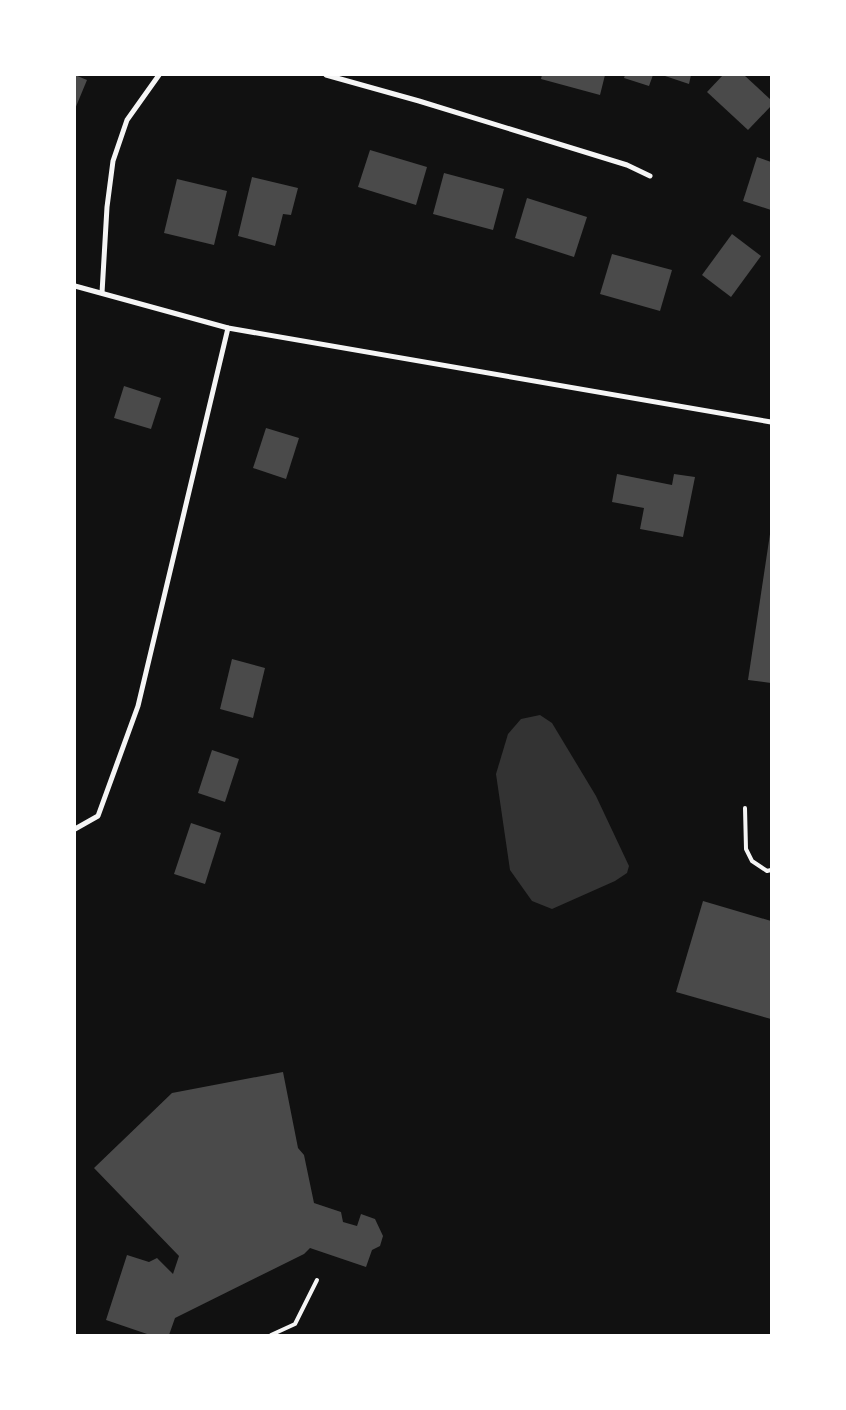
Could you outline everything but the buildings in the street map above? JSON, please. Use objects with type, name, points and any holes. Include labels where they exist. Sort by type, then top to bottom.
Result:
[{"type":"street","points":[[102,293],[107,207],[113,161],[127,120],[158,75]]},
{"type":"street","points":[[326,75],[618,162],[650,176]]},
{"type":"street","points":[[75,286],[228,328],[771,422]]},
{"type":"street","points":[[75,829],[98,816],[138,706],[228,328]]},
{"type":"lane","points":[[744,808],[746,849],[752,861],[767,870],[771,870]]},
{"type":"lane","points":[[271,1335],[295,1324],[317,1280]]},
{"type":"shaded area","points":[[540,715],[552,723],[596,796],[629,866],[627,873],[615,881],[552,909],[532,901],[510,870],[496,774],[508,734],[521,719]]}]
